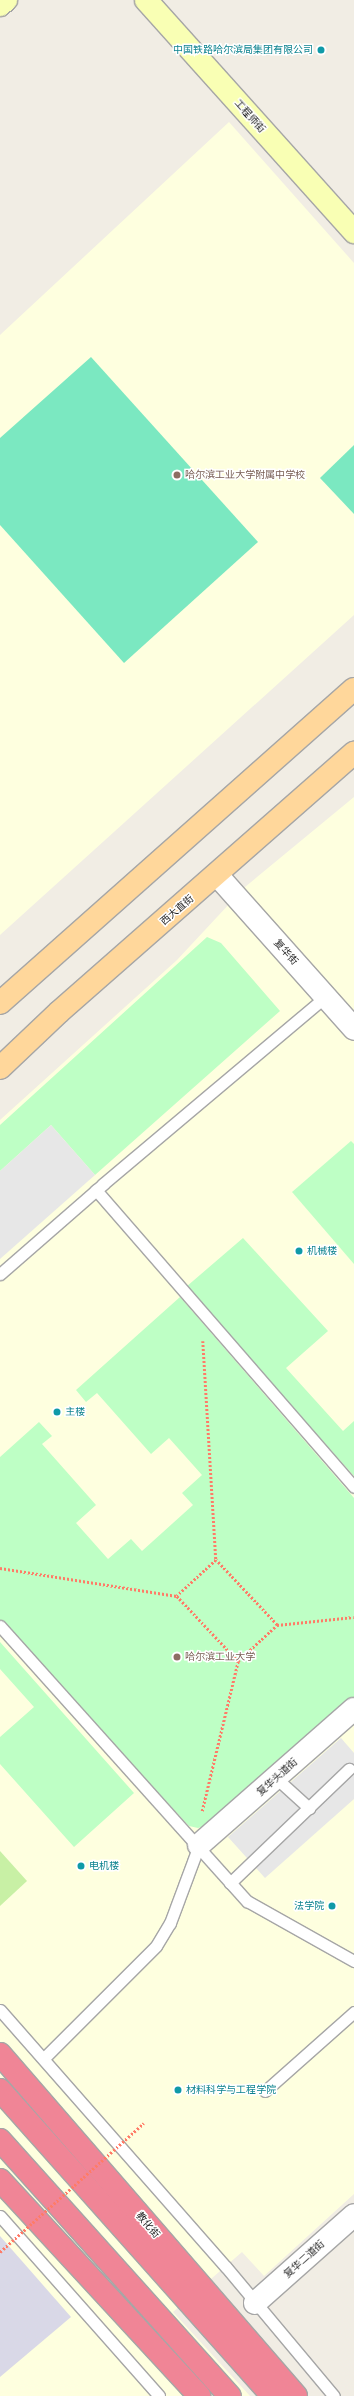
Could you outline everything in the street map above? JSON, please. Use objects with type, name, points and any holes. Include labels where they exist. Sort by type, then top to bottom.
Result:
[{"type":"highway","name":"教化街","points":[[0,2054],[296,2396]]},
{"type":"highway","name":"教化街","points":[[0,2090],[273,2396]]},
{"type":"highway","points":[[0,2140],[230,2396]]},
{"type":"highway","points":[[0,2180],[199,2396]]},
{"type":"main road","points":[[0,1003],[354,689]]},
{"type":"main road","name":"西大直街","points":[[0,1068],[59,1012],[217,875],[354,753]]},
{"type":"street","points":[[0,5],[6,0]]},
{"type":"street","name":"工程师街","points":[[146,0],[354,232]]},
{"type":"street","name":"复华街","points":[[217,875],[354,1029]]},
{"type":"street","name":"复华头道街","points":[[199,1845],[354,1709]]},
{"type":"street","name":"复华二道街","points":[[255,2303],[354,2215]]},
{"type":"lane","points":[[0,1274],[96,1190],[325,997]]},
{"type":"lane","points":[[96,1190],[201,1313],[354,1487]]},
{"type":"lane","points":[[0,1626],[199,1845],[247,1901],[354,1961]]},
{"type":"lane","points":[[230,1883],[349,1769]]},
{"type":"lane","points":[[276,1778],[308,1808]]},
{"type":"lane","points":[[44,2058],[156,1946],[170,1923],[199,1845]]},
{"type":"lane","points":[[0,2010],[44,2058],[334,2396]]},
{"type":"lane","points":[[265,2091],[354,2012]]},
{"type":"lane","points":[[0,2216],[159,2396]]},
{"type":"path","points":[[201,1313],[216,1560],[277,1624]]},
{"type":"path","points":[[177,1596],[216,1560]]},
{"type":"path","points":[[0,1568],[177,1596],[238,1661]]},
{"type":"path","points":[[199,1845],[198,1828],[238,1661],[277,1624],[354,1617]]},
{"type":"path","points":[[0,2252],[144,2123]]},
{"type":"shaded area","name":"哈尔滨工业大学附属中学校","points":[[229,122],[354,263],[354,615],[0,935],[0,335]]},
{"type":"shaded area","name":"哈尔滨工业大学","points":[[354,797],[354,2194],[264,2276],[242,2252],[173,2312],[250,2396],[0,2396],[0,1120],[177,960],[245,887]]},
{"type":"shaded area","points":[[51,1125],[95,1175],[0,1259],[0,1171]]},
{"type":"shaded area","points":[[341,1738],[354,1753],[354,1799],[265,1878],[228,1837]]},
{"type":"shaded area","points":[[0,2236],[71,2317],[0,2377]]},
{"type":"green space","points":[[91,357],[258,542],[124,663],[0,525],[0,438]]},
{"type":"green space","points":[[354,445],[354,514],[320,478]]},
{"type":"green space","points":[[207,937],[221,943],[280,1011],[95,1175],[51,1125],[0,1171],[0,1125]]},
{"type":"green space","points":[[351,1141],[354,1144],[354,1264],[292,1192]]},
{"type":"green space","points":[[243,1238],[328,1331],[286,1368],[343,1431],[354,1421],[354,1476],[186,1287]]},
{"type":"green space","points":[[180,1297],[354,1498],[354,1698],[208,1825],[198,1828],[189,1826],[0,1622],[0,1457],[39,1422],[52,1436],[42,1444],[96,1505],[76,1523],[108,1559],[131,1539],[142,1551],[193,1505],[182,1493],[202,1475],[169,1438],[151,1454],[97,1393],[86,1402],[76,1390]]},
{"type":"green space","points":[[0,1642],[134,1793],[74,1847],[0,1764],[0,1737],[34,1707],[0,1669]]},
{"type":"green space","points":[[0,1851],[27,1881],[0,1906]]},
{"type":"place","name":"中国铁路哈尔滨局集团有限公司","points":[[321,50]]},
{"type":"place","name":"哈尔滨工业大学附属中学校","points":[[177,475]]},
{"type":"place","name":"机械楼","points":[[299,1251]]},
{"type":"place","name":"主楼","points":[[57,1412]]},
{"type":"place","name":"哈尔滨工业大学","points":[[177,1657]]},
{"type":"place","name":"电机楼","points":[[81,1866]]},
{"type":"place","name":"法学院","points":[[332,1906]]},
{"type":"place","name":"材料科学与工程学院","points":[[178,2090]]}]
